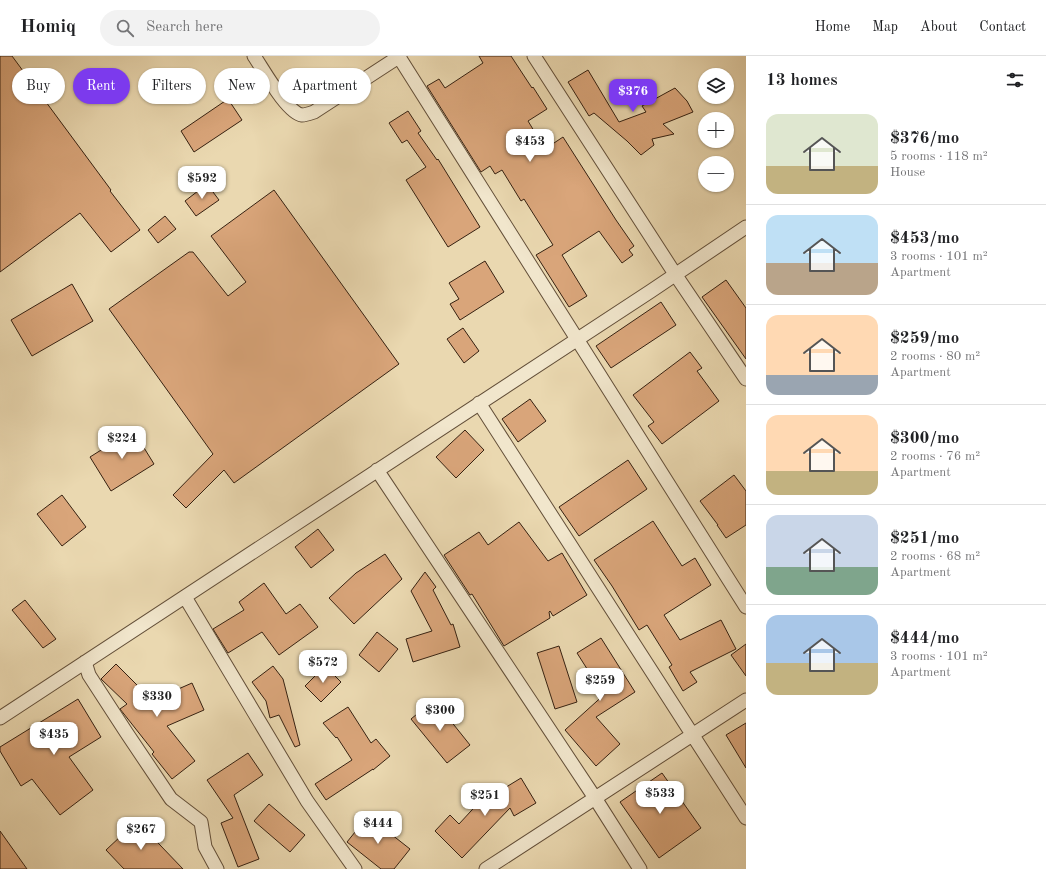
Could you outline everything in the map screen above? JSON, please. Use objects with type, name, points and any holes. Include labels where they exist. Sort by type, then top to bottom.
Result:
[{"type":"street","points":[[254,56],[281,97],[293,111],[302,115],[314,112],[399,56],[746,607]]},
{"type":"street","points":[[534,56],[675,274],[746,379]]},
{"type":"street","points":[[0,718],[746,227]]},
{"type":"street","points":[[479,403],[746,818]]},
{"type":"street","points":[[377,470],[595,798],[640,869]]},
{"type":"street","points":[[185,597],[307,801],[355,869]]},
{"type":"street","points":[[85,662],[89,675],[171,799],[201,822],[205,847],[217,869]]},
{"type":"street","points":[[486,869],[746,700]]},
{"type":"building","points":[[0,56],[12,56],[21,68],[12,68],[12,104],[47,104],[140,230],[111,252],[80,213],[0,272]]},
{"type":"building","points":[[479,56],[511,56],[547,109],[528,121],[545,149],[563,137],[634,246],[629,250],[633,255],[622,263],[599,231],[562,255],[587,296],[569,307],[536,255],[553,245],[524,199],[521,201],[502,170],[495,174],[490,166],[481,172],[427,86],[439,79],[445,88],[483,63]]},
{"type":"building","points":[[588,70],[619,122],[646,112],[642,106],[675,88],[687,101],[693,112],[663,124],[674,134],[652,139],[654,145],[641,155],[594,113],[589,116],[568,82]]},
{"type":"building","points":[[221,104],[231,104],[242,120],[194,152],[181,131]]},
{"type":"building","points":[[408,111],[421,131],[418,133],[437,160],[438,159],[480,227],[448,247],[406,180],[426,167],[407,140],[402,143],[389,123]]},
{"type":"building","points":[[207,184],[219,200],[196,216],[185,201]]},
{"type":"building","points":[[274,190],[399,364],[234,483],[224,470],[186,508],[173,495],[213,454],[109,309],[189,252],[193,252],[228,296],[246,282],[211,236]]},
{"type":"building","points":[[165,216],[176,229],[158,243],[148,230]]},
{"type":"building","points":[[485,261],[504,292],[460,320],[450,304],[459,299],[449,283]]},
{"type":"building","points":[[726,280],[746,308],[746,359],[702,297]]},
{"type":"building","points":[[72,284],[93,321],[32,356],[11,320]]},
{"type":"building","points":[[661,302],[676,325],[611,368],[596,346]]},
{"type":"building","points":[[463,328],[479,351],[464,363],[447,339]]},
{"type":"building","points":[[690,352],[702,368],[697,371],[719,401],[662,444],[648,426],[654,422],[633,395]]},
{"type":"building","points":[[530,399],[546,421],[518,442],[502,419]]},
{"type":"building","points":[[133,430],[154,464],[111,491],[90,457]]},
{"type":"building","points":[[465,430],[484,450],[456,478],[436,457]]},
{"type":"building","points":[[628,460],[647,489],[579,536],[559,507]]},
{"type":"building","points":[[734,475],[746,491],[746,525],[726,538],[700,501]]},
{"type":"building","points":[[62,495],[86,527],[62,546],[37,514]]},
{"type":"building","points":[[653,521],[682,566],[695,558],[711,585],[664,615],[680,640],[721,620],[736,649],[690,672],[697,682],[683,691],[669,667],[672,665],[647,625],[639,630],[594,560]]},
{"type":"building","points":[[519,522],[548,561],[562,553],[587,595],[553,616],[550,611],[550,618],[504,646],[472,594],[470,595],[444,555],[479,532],[488,545]]},
{"type":"building","points":[[318,529],[334,550],[311,568],[295,547]]},
{"type":"building","points":[[385,554],[402,579],[354,624],[329,598],[356,573]]},
{"type":"building","points":[[425,572],[436,587],[433,590],[451,625],[453,624],[460,647],[413,662],[406,639],[432,631],[411,591]]},
{"type":"building","points":[[264,583],[286,614],[300,604],[318,627],[279,655],[262,632],[228,653],[213,629],[244,610],[239,602]]},
{"type":"building","points":[[25,600],[56,639],[43,648],[12,610]]},
{"type":"building","points":[[377,632],[398,649],[379,672],[359,655]]},
{"type":"building","points":[[601,638],[635,692],[596,717],[620,744],[596,766],[565,730],[607,692],[603,694],[577,653]]},
{"type":"building","points":[[746,644],[746,676],[731,655]]},
{"type":"building","points":[[559,646],[577,702],[555,709],[537,653]]},
{"type":"building","points":[[116,664],[151,701],[192,683],[204,710],[167,726],[195,761],[172,779],[152,754],[154,752],[120,709],[127,704],[101,679]]},
{"type":"building","points":[[273,666],[283,679],[300,745],[295,747],[279,715],[270,718],[266,701],[252,682]]},
{"type":"building","points":[[325,666],[341,682],[321,702],[305,686]]},
{"type":"building","points":[[78,699],[101,737],[69,757],[93,790],[60,815],[32,779],[21,786],[0,751],[0,747]]},
{"type":"building","points":[[434,700],[470,745],[447,763],[411,719]]},
{"type":"building","points":[[348,707],[371,743],[376,739],[390,756],[373,770],[326,800],[315,784],[352,760],[337,737],[336,738],[323,723]]},
{"type":"building","points":[[746,723],[746,768],[726,735]]},
{"type":"building","points":[[248,753],[263,775],[234,795],[259,859],[238,867],[221,823],[233,818],[207,780]]},
{"type":"building","points":[[662,773],[701,828],[659,858],[620,802]]},
{"type":"building","points":[[521,778],[536,803],[514,816],[510,808],[462,858],[435,831],[450,815],[459,824],[483,798],[485,800]]},
{"type":"building","points":[[269,804],[305,835],[290,852],[254,821]]},
{"type":"building","points":[[368,816],[410,849],[394,869],[381,869],[347,842]]},
{"type":"building","points":[[137,821],[183,869],[124,869],[106,850]]},
{"type":"building","points":[[0,831],[27,869],[0,869]]}]
